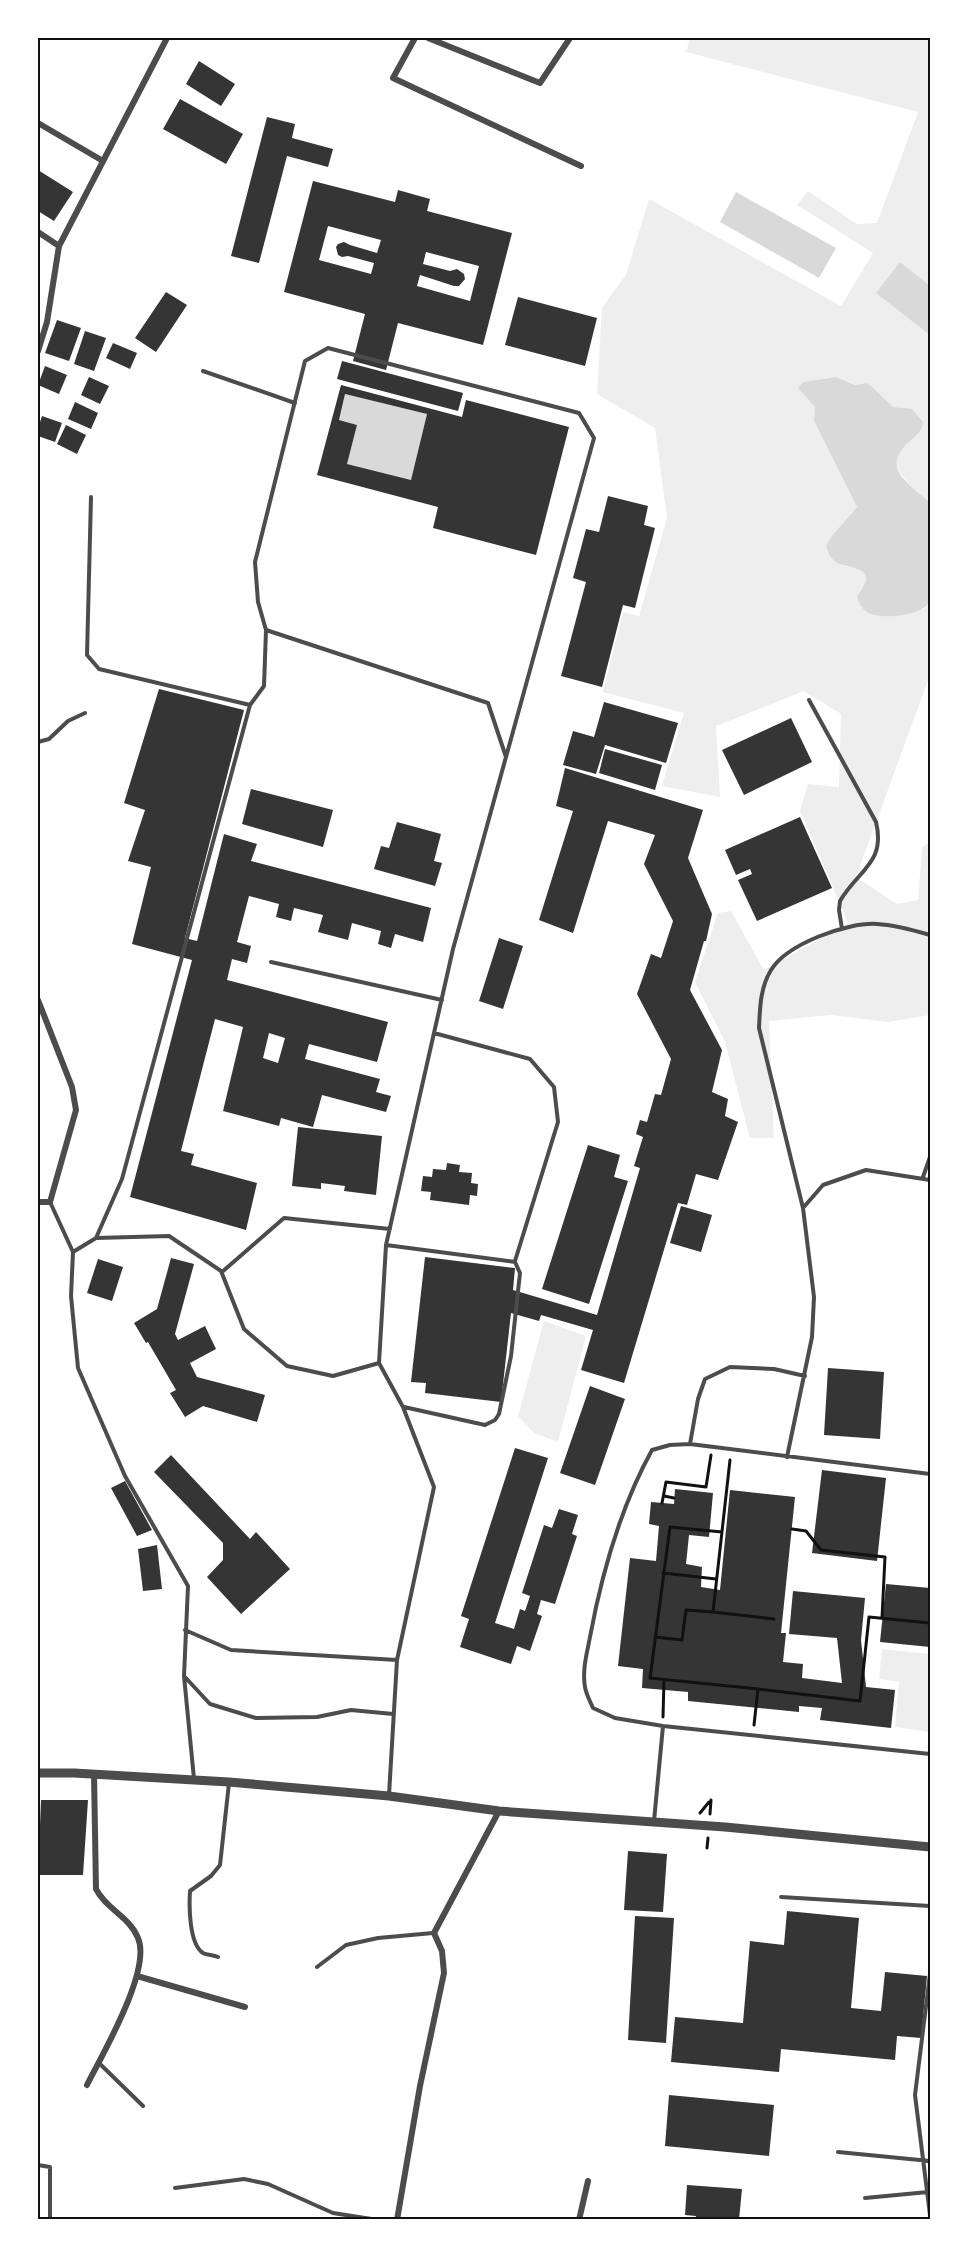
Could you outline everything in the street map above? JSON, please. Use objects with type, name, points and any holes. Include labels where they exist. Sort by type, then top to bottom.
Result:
[{"type":"street","points":[[38,351],[47,322],[59,246],[167,38]]},
{"type":"street","points":[[415,38],[393,78],[581,165]]},
{"type":"street","points":[[428,38],[540,83],[570,38]]},
{"type":"street","points":[[38,123],[103,161]]},
{"type":"street","points":[[38,232],[59,246]]},
{"type":"street","points":[[38,1000],[72,1087],[76,1110],[50,1202],[38,1202]]},
{"type":"street","points":[[38,1773],[229,1782],[389,1796],[499,1810],[654,1821],[930,1847]]},
{"type":"street","points":[[87,2085],[119,2021],[137,1976],[139,1939],[96,1889],[94,1774]]},
{"type":"street","points":[[397,2220],[422,2074],[444,1973],[442,1951],[434,1933],[499,1810]]},
{"type":"street","points":[[137,1976],[245,2007]]},
{"type":"street","points":[[579,2220],[588,2181]]},
{"type":"lane","points":[[96,1238],[122,1179],[250,705],[264,686],[266,630],[258,602],[255,562],[305,361],[328,348],[579,413],[594,438],[453,949],[387,1245],[379,1363],[403,1407],[434,1487],[397,1660],[389,1796]]},
{"type":"lane","points":[[203,371],[295,403]]},
{"type":"lane","points":[[91,497],[87,655],[99,669],[250,705]]},
{"type":"lane","points":[[266,630],[488,703],[506,758]]},
{"type":"lane","points":[[809,700],[876,822],[878,833],[878,851],[840,901],[842,930]]},
{"type":"lane","points":[[38,742],[49,739],[68,721],[85,713]]},
{"type":"lane","points":[[787,1457],[812,1337],[814,1297],[803,1208],[759,1028],[760,998],[771,970],[789,951],[823,934],[875,923],[907,928],[930,935]]},
{"type":"lane","points":[[270,962],[442,1000]]},
{"type":"lane","points":[[403,1407],[485,1425],[495,1420],[499,1414],[510,1356],[520,1273],[515,1262],[558,1122],[554,1087],[530,1059],[434,1033]]},
{"type":"lane","points":[[923,1177],[930,1157]]},
{"type":"lane","points":[[803,1208],[823,1185],[866,1170],[923,1177],[930,1180]]},
{"type":"lane","points":[[50,1202],[73,1252],[71,1296],[78,1368],[125,1476],[188,1586],[183,1676],[194,1780]]},
{"type":"lane","points":[[222,1272],[284,1218],[390,1229]]},
{"type":"lane","points":[[73,1252],[96,1238],[169,1236],[222,1272],[244,1329],[287,1366],[333,1376],[379,1363]]},
{"type":"lane","points":[[387,1245],[515,1262]]},
{"type":"lane","points":[[690,1444],[698,1400],[705,1379],[730,1367],[774,1369],[805,1376]]},
{"type":"lane","points":[[930,1474],[690,1444],[670,1445],[652,1450],[637,1478],[622,1516],[599,1593],[584,1668],[585,1687],[593,1708],[615,1718],[663,1726],[930,1754]]},
{"type":"lane","points":[[184,1630],[231,1650],[397,1660]]},
{"type":"lane","points":[[183,1676],[210,1704],[256,1718],[317,1717],[351,1710],[393,1714]]},
{"type":"lane","points":[[654,1821],[663,1726]]},
{"type":"lane","points":[[218,1957],[203,1953],[194,1943],[189,1903],[190,1891],[211,1876],[220,1865],[229,1782]]},
{"type":"lane","points":[[781,1897],[930,1906]]},
{"type":"lane","points":[[316,1967],[346,1945],[378,1938],[434,1933]]},
{"type":"lane","points":[[930,1974],[915,2095],[930,2215]]},
{"type":"lane","points":[[98,2062],[143,2106]]},
{"type":"lane","points":[[838,2152],[930,2161]]},
{"type":"lane","points":[[38,2165],[50,2167],[50,2220]]},
{"type":"lane","points":[[175,2188],[244,2179],[268,2184],[333,2213],[378,2220]]},
{"type":"lane","points":[[865,2198],[928,2192]]},
{"type":"path","points":[[662,1503],[666,1482],[706,1487],[712,1447]]},
{"type":"path","points":[[713,1612],[731,1450]]},
{"type":"path","points":[[664,1496],[674,1498]]},
{"type":"path","points":[[722,1532],[670,1527],[650,1678],[860,1701],[869,1617],[930,1623]]},
{"type":"path","points":[[792,1529],[806,1531],[821,1550],[885,1557],[882,1618]]},
{"type":"path","points":[[663,1573],[716,1579]]},
{"type":"path","points":[[655,1637],[682,1640],[686,1610],[774,1619]]},
{"type":"path","points":[[663,1726],[664,1680]]},
{"type":"path","points":[[753,1736],[758,1689]]},
{"type":"shaded area","points":[[690,38],[930,38],[930,503],[905,479],[897,464],[897,456],[901,449],[919,433],[901,408],[893,407],[866,383],[855,385],[836,377],[803,382],[815,407],[814,421],[857,507],[826,546],[842,566],[857,568],[866,575],[866,581],[860,590],[861,607],[874,615],[924,609],[930,603],[930,675],[856,877],[897,904],[918,900],[922,847],[930,843],[930,1015],[889,1022],[830,1015],[769,1021],[774,1138],[750,1138],[725,1042],[695,982],[718,913],[731,911],[764,970],[848,923],[800,811],[808,784],[839,787],[841,714],[804,691],[716,726],[720,797],[662,786],[684,713],[603,692],[623,612],[639,616],[667,518],[655,428],[597,394],[602,308],[626,275],[649,199],[841,306],[873,253],[797,205],[808,191],[857,224],[877,223],[918,112],[686,52]]},
{"type":"shaded area","points":[[736,192],[836,248],[819,278],[720,222]]},
{"type":"shaded area","points":[[900,262],[930,286],[930,335],[876,293]]},
{"type":"shaded area","points":[[836,377],[855,385],[866,383],[893,407],[912,409],[923,422],[919,433],[901,451],[897,459],[900,475],[930,503],[930,603],[918,611],[891,616],[874,615],[867,612],[860,605],[857,597],[866,581],[866,575],[855,568],[838,564],[829,555],[826,546],[831,537],[857,507],[814,421],[815,407],[798,388],[803,382]]},
{"type":"shaded area","points":[[345,394],[427,414],[411,480],[347,464],[357,425],[339,420]]},
{"type":"shaded area","points":[[544,1321],[586,1336],[558,1442],[534,1433],[518,1416]]},
{"type":"shaded area","points":[[882,1649],[930,1654],[930,1732],[895,1727],[899,1682],[879,1679]]},
{"type":"building","points":[[199,61],[235,84],[221,106],[186,84]]},
{"type":"building","points":[[180,99],[243,134],[226,164],[163,129]]},
{"type":"building","points":[[267,117],[295,124],[292,138],[333,149],[328,167],[287,156],[259,263],[231,256]]},
{"type":"building","points":[[38,170],[73,192],[54,221],[38,211]]},
{"type":"building","points":[[313,181],[395,202],[398,190],[430,199],[427,211],[512,233],[483,345],[398,323],[386,370],[353,361],[365,314],[284,292]],"holes":[[[328,226],[381,240],[377,253],[344,242],[336,247],[338,255],[342,257],[348,256],[374,263],[371,274],[319,260]],[[426,252],[479,266],[470,301],[417,286],[420,275],[454,286],[459,286],[465,279],[464,274],[457,269],[450,271],[423,264]]]},
{"type":"building","points":[[166,292],[187,305],[156,352],[135,338]]},
{"type":"building","points":[[518,297],[597,318],[585,366],[505,345]]},
{"type":"building","points":[[57,320],[81,328],[69,361],[45,353]]},
{"type":"building","points":[[85,331],[106,338],[94,371],[74,364]]},
{"type":"building","points":[[113,343],[137,353],[130,369],[106,358]]},
{"type":"building","points":[[342,361],[463,393],[458,411],[337,379]]},
{"type":"building","points":[[45,366],[67,375],[59,394],[38,385]]},
{"type":"building","points":[[89,377],[109,386],[100,404],[81,395]]},
{"type":"building","points":[[341,385],[462,417],[466,400],[569,427],[536,555],[433,528],[438,507],[317,475]],"holes":[[[345,394],[427,414],[411,480],[347,464],[357,425],[339,420]]]},
{"type":"building","points":[[75,402],[98,413],[91,429],[68,419]]},
{"type":"building","points":[[42,416],[62,423],[55,442],[38,436]]},
{"type":"building","points":[[66,425],[86,435],[77,454],[57,444]]},
{"type":"building","points":[[608,496],[648,506],[644,525],[655,528],[635,608],[623,605],[602,687],[561,676],[586,582],[573,578],[586,529],[599,532]]},
{"type":"building","points":[[159,689],[244,710],[185,938],[197,941],[224,834],[257,844],[251,861],[431,908],[423,942],[395,934],[391,948],[378,944],[381,931],[352,923],[348,940],[318,932],[323,915],[294,908],[291,921],[276,917],[279,904],[249,896],[237,942],[251,946],[247,963],[232,959],[227,980],[388,1022],[377,1062],[309,1044],[305,1059],[380,1079],[376,1092],[391,1096],[386,1112],[322,1095],[313,1127],[281,1118],[279,1126],[223,1111],[243,1027],[215,1019],[181,1151],[194,1154],[191,1165],[257,1183],[246,1230],[130,1197],[192,960],[132,944],[151,867],[128,861],[145,810],[124,803]],"holes":[[[269,1033],[285,1038],[278,1063],[263,1058]]]},
{"type":"building","points":[[604,702],[678,723],[666,763],[605,745],[596,774],[563,765],[573,731],[594,737]]},
{"type":"building","points":[[791,718],[812,762],[744,795],[722,750]]},
{"type":"building","points":[[605,749],[662,765],[655,790],[599,773]]},
{"type":"building","points":[[565,768],[703,810],[688,858],[712,914],[690,990],[722,1050],[712,1092],[728,1099],[725,1116],[738,1122],[718,1180],[696,1174],[687,1205],[678,1203],[624,1383],[581,1370],[593,1330],[541,1315],[539,1321],[511,1313],[501,1402],[425,1393],[426,1383],[411,1382],[425,1257],[515,1268],[513,1290],[597,1315],[640,1168],[634,1166],[643,1137],[636,1134],[640,1120],[647,1122],[655,1094],[661,1095],[671,1059],[637,994],[651,954],[661,958],[673,921],[644,864],[655,835],[608,821],[573,933],[539,920],[573,811],[556,806]]},
{"type":"building","points":[[251,789],[333,810],[323,847],[242,824]]},
{"type":"building","points":[[800,817],[832,888],[757,921],[738,880],[752,874],[750,869],[736,875],[725,850]]},
{"type":"building","points":[[397,822],[441,834],[434,861],[442,863],[435,886],[374,869],[381,846],[389,848]]},
{"type":"building","points":[[499,938],[523,946],[503,1009],[479,1001]]},
{"type":"building","points":[[298,1127],[382,1136],[376,1195],[344,1191],[345,1186],[321,1183],[321,1189],[292,1186]]},
{"type":"building","points":[[588,1145],[620,1155],[614,1177],[628,1181],[589,1304],[542,1289]]},
{"type":"building","points":[[447,1163],[460,1165],[459,1172],[472,1173],[471,1183],[478,1184],[477,1196],[470,1195],[469,1205],[430,1200],[431,1192],[421,1191],[423,1176],[432,1177],[433,1169],[446,1170]]},
{"type":"building","points":[[681,1206],[712,1215],[701,1252],[670,1243]]},
{"type":"building","points":[[171,1258],[194,1264],[175,1334],[178,1340],[205,1326],[216,1349],[190,1363],[197,1377],[265,1395],[257,1422],[203,1406],[185,1417],[170,1393],[176,1390],[134,1323],[157,1309]]},
{"type":"building","points":[[98,1259],[123,1267],[112,1301],[87,1293]]},
{"type":"building","points":[[828,1368],[884,1372],[880,1439],[824,1435]]},
{"type":"building","points":[[590,1386],[625,1399],[595,1485],[560,1473]]},
{"type":"building","points":[[515,1448],[548,1458],[495,1623],[514,1629],[520,1609],[525,1611],[530,1596],[522,1593],[544,1525],[552,1528],[559,1509],[578,1515],[572,1534],[577,1536],[555,1604],[541,1600],[537,1614],[542,1616],[530,1651],[517,1646],[511,1664],[460,1647],[469,1619],[461,1616]]},
{"type":"building","points":[[171,1455],[250,1539],[256,1532],[290,1569],[241,1614],[207,1577],[223,1560],[223,1543],[154,1472]]},
{"type":"building","points":[[822,1470],[886,1478],[877,1561],[812,1553]]},
{"type":"building","points":[[125,1481],[152,1530],[137,1536],[111,1488]]},
{"type":"building","points":[[675,1489],[713,1493],[709,1537],[689,1535],[686,1564],[702,1567],[701,1587],[720,1590],[730,1490],[795,1497],[781,1633],[786,1633],[783,1662],[803,1664],[802,1678],[842,1683],[837,1638],[789,1634],[793,1591],[865,1598],[861,1640],[866,1687],[895,1690],[891,1728],[820,1720],[822,1708],[799,1706],[799,1712],[688,1701],[688,1692],[642,1688],[643,1669],[618,1666],[630,1558],[656,1561],[659,1526],[649,1524],[651,1502],[674,1504]]},
{"type":"building","points":[[157,1545],[162,1589],[143,1591],[138,1549]]},
{"type":"building","points":[[886,1584],[930,1588],[930,1647],[880,1642]]},
{"type":"building","points":[[41,1800],[88,1800],[83,1875],[38,1875]]},
{"type":"building","points":[[628,1851],[667,1854],[663,1912],[624,1910]]},
{"type":"building","points":[[787,1911],[859,1918],[851,2008],[881,2011],[885,1972],[927,1976],[921,2038],[897,2036],[895,2060],[781,2049],[779,2072],[671,2062],[675,2017],[743,2023],[750,1941],[784,1945]]},
{"type":"building","points":[[635,1916],[674,1918],[666,2043],[628,2040]]},
{"type":"building","points":[[669,2095],[774,2105],[769,2156],[665,2146]]},
{"type":"building","points":[[687,2185],[742,2189],[739,2220],[695,2220],[696,2216],[685,2215]]}]
